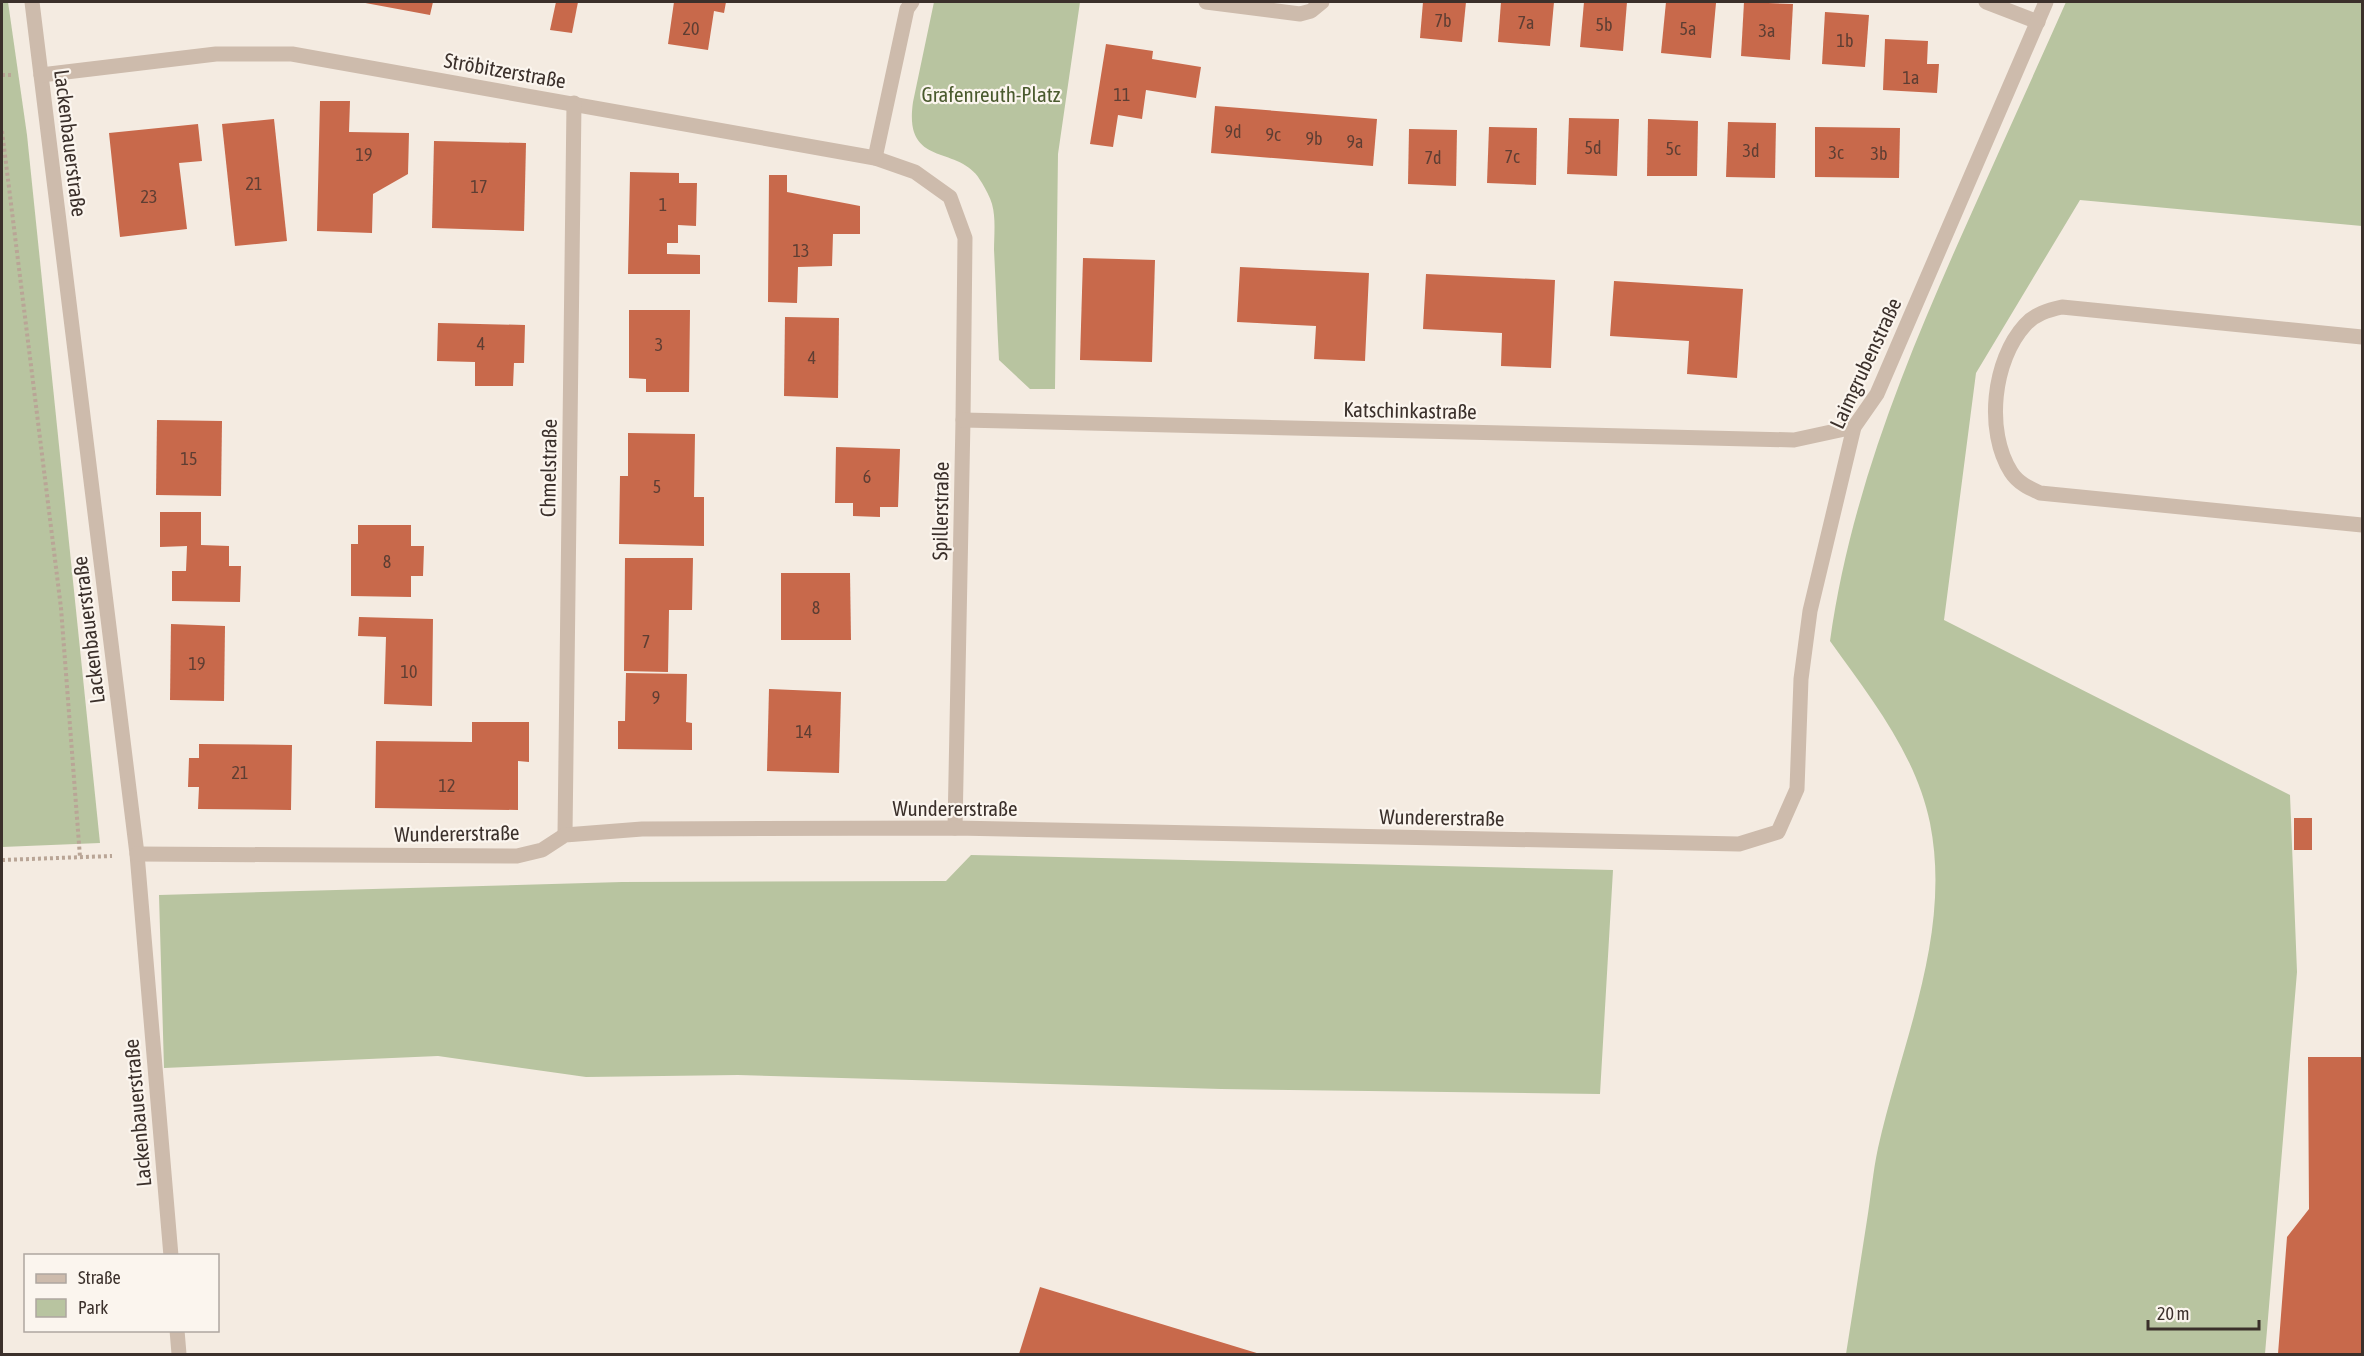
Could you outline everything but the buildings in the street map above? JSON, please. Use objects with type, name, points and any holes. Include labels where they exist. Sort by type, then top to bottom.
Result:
[{"type":"street","name":"Lackenbauerstraße","points":[[32,2],[137,854],[171,1254]]},
{"type":"street","points":[[875,158],[907,9],[912,2]]},
{"type":"street","points":[[1206,2],[1300,14],[1311,11],[1322,2]]},
{"type":"street","points":[[1986,2],[2038,22]]},
{"type":"street","name":"Laimgrubenstraße","points":[[1778,832],[1797,789],[1801,679],[1810,611],[1854,427],[1877,394],[2046,2]]},
{"type":"street","name":"Ströbitzerstraße","points":[[41,75],[216,54],[292,54],[875,158],[915,172],[950,197]]},
{"type":"street","name":"Chmelstraße","points":[[565,834],[574,103]]},
{"type":"street","name":"Spillerstraße","points":[[950,197],[965,238],[955,828]]},
{"type":"street","points":[[2362,337],[2062,307],[2045,310],[2026,323],[2014,339],[2003,365],[1997,394],[1996,420],[2000,451],[2012,473],[2024,485],[2040,493],[2362,525]]},
{"type":"street","name":"Katschinkastraße","points":[[963,420],[1794,440],[1854,427]]},
{"type":"street","name":"Wundererstraße","points":[[137,854],[517,856],[542,850],[565,834],[642,829],[955,828],[1739,844],[1778,832]]},
{"type":"street","points":[[177,1332],[179,1354]]},
{"type":"path","points":[[2,131],[61,608],[80,857]]},
{"type":"path","points":[[2,860],[137,854]]},
{"type":"green space","points":[[2,2],[8,2],[27,135],[100,843],[2,847]]},
{"type":"green space","name":"Grafenreuth-Platz","points":[[934,2],[1080,2],[1058,154],[1055,389],[1030,389],[999,360],[994,215],[991,201],[973,171],[925,147],[917,138],[912,124],[913,102]]},
{"type":"green space","points":[[2066,2],[2362,2],[2362,226],[2080,200],[1976,373],[1944,620],[2290,795],[2297,972],[2265,1354],[1846,1354],[1878,1148],[1930,946],[1935,906],[1935,864],[1930,823],[1914,773],[1876,705],[1830,641],[1852,530],[1868,475],[1905,369],[1949,264]]},
{"type":"green space","points":[[971,855],[1613,870],[1600,1094],[1221,1089],[738,1075],[586,1077],[438,1056],[164,1068],[159,895],[622,882],[946,881]]}]
